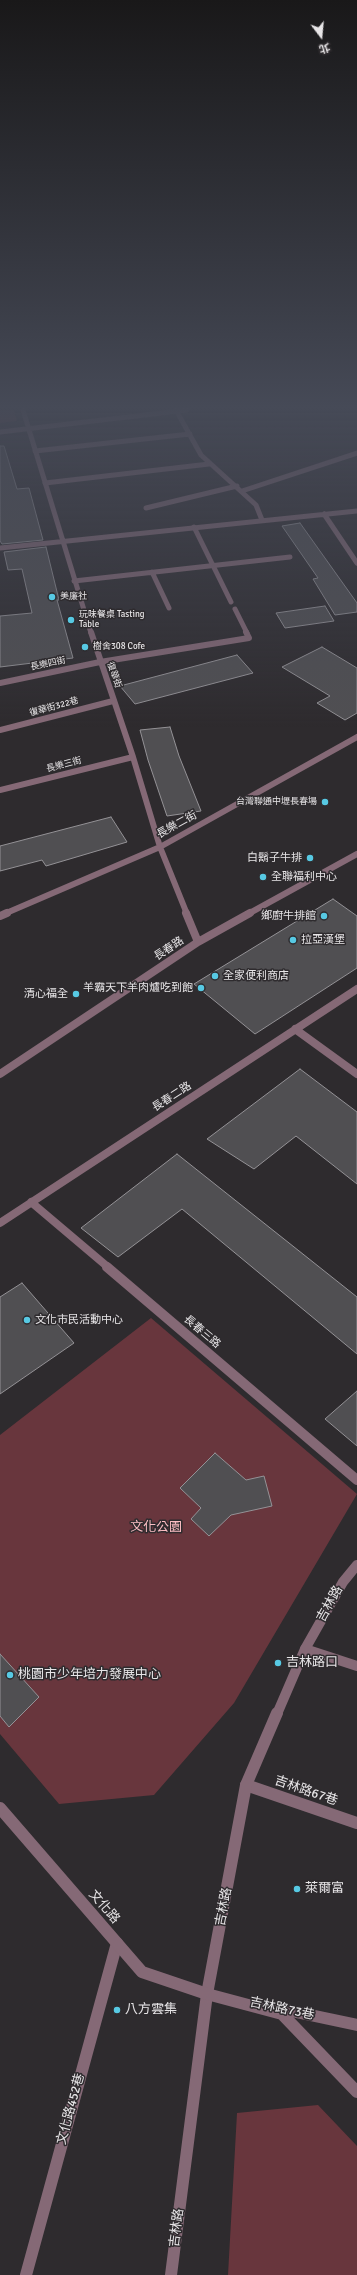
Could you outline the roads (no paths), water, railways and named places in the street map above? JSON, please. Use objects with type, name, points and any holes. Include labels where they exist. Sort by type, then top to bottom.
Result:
[{"type":"street","name":"復華街","points":[[55,516],[100,662],[133,757],[160,847],[198,942]]},
{"type":"street","points":[[260,516],[262,520]]},
{"type":"street","points":[[0,548],[302,516]]},
{"type":"street","points":[[325,516],[357,563]]},
{"type":"street","points":[[194,527],[231,602]]},
{"type":"street","points":[[74,581],[290,557]]},
{"type":"street","points":[[152,572],[169,608]]},
{"type":"street","name":"長樂四街","points":[[0,683],[100,662],[249,638],[235,609]]},
{"type":"street","name":"復華街322巷","points":[[0,730],[113,701]]},
{"type":"street","name":"長樂二街","points":[[0,916],[160,847],[357,737]]},
{"type":"street","name":"長樂三街","points":[[0,790],[133,757]]},
{"type":"street","name":"長春路","points":[[0,1074],[198,942],[357,854]]},
{"type":"street","name":"長春二路","points":[[0,1223],[357,989]]},
{"type":"street","points":[[295,1029],[357,1074]]},
{"type":"street","name":"長春三路","points":[[31,1202],[357,1480]]},
{"type":"street","name":"吉林路","points":[[171,2275],[207,1994],[246,1785],[305,1649],[343,1582],[357,1565]]},
{"type":"street","points":[[305,1649],[357,1666]]},
{"type":"street","name":"吉林路67巷","points":[[246,1785],[357,1823]]},
{"type":"street","name":"文化路","points":[[0,1808],[142,1972],[207,1994]]},
{"type":"street","name":"文化路452巷","points":[[26,2275],[117,1942]]},
{"type":"street","points":[[207,1994],[282,2014],[357,2092]]},
{"type":"street","name":"吉林路73巷","points":[[207,1994],[357,2025]]},
{"type":"place","name":"美廉社","points":[[52,597]]},
{"type":"place","name":"玩味餐桌 Tasting Table","points":[[71,620]]},
{"type":"place","name":"樹舍308 Cofe","points":[[85,647]]},
{"type":"place","name":"台灣聯通中壢長春場","points":[[325,802]]},
{"type":"place","name":"白鬍子牛排","points":[[310,858]]},
{"type":"place","name":"全聯福利中心","points":[[263,877]]},
{"type":"place","name":"鄉廚牛排館","points":[[324,916]]},
{"type":"place","name":"拉亞漢堡","points":[[293,940]]},
{"type":"place","name":"全家便利商店","points":[[215,976]]},
{"type":"place","name":"羊霸天下羊肉爐吃到飽","points":[[201,988]]},
{"type":"place","name":"清心福全","points":[[76,994]]},
{"type":"place","name":"文化市民活動中心","points":[[27,1320]]},
{"type":"place","name":"吉林路口","points":[[278,1663]]},
{"type":"place","name":"桃園市少年培力發展中心","points":[[10,1675]]},
{"type":"place","name":"萊爾富","points":[[297,1889]]},
{"type":"place","name":"八方雲集","points":[[117,2010]]},
{"type":"park label","name":"文化公園","points":[[156,1528]]}]
